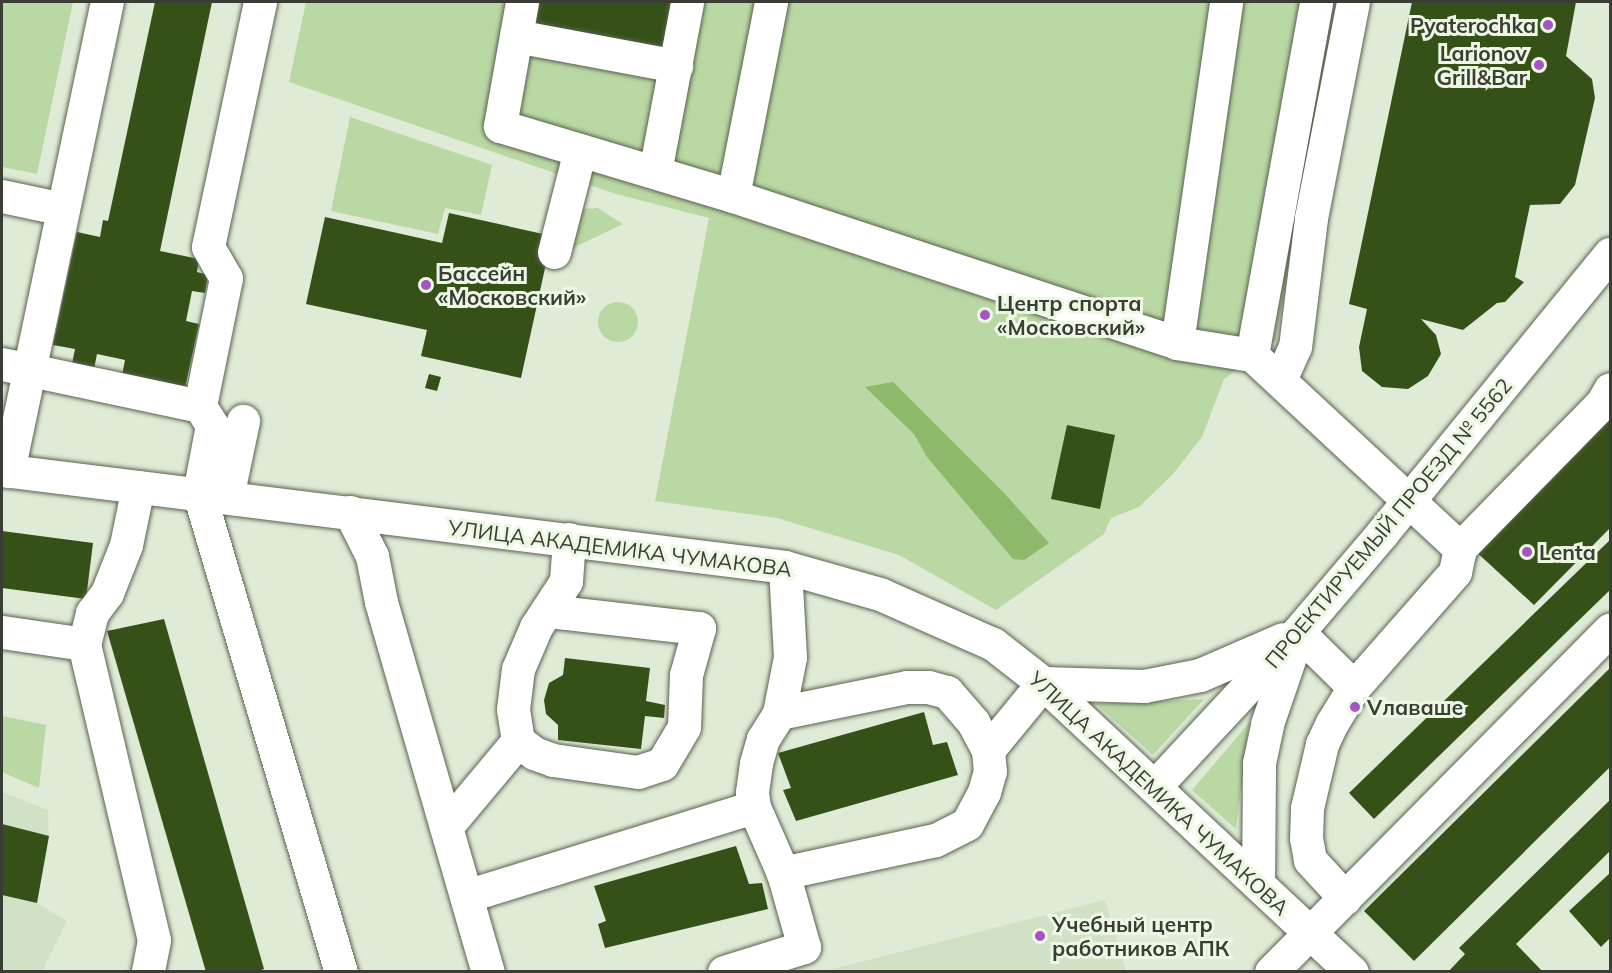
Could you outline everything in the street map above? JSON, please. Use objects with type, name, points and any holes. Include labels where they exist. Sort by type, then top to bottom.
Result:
[{"type":"street","points":[[5,470],[15,367],[63,209],[107,2]]},
{"type":"street","points":[[260,2],[208,247],[226,278],[200,406],[212,425],[213,495],[341,972]]},
{"type":"street","points":[[522,2],[500,126],[733,196],[1177,343],[1252,355],[1460,548]]},
{"type":"street","points":[[655,172],[687,2]]},
{"type":"street","points":[[733,196],[771,2]]},
{"type":"street","points":[[1177,343],[1226,2]]},
{"type":"street","points":[[1252,355],[1316,2]]},
{"type":"street","points":[[1280,380],[1296,346],[1311,218],[1353,2]]},
{"type":"street","points":[[516,36],[676,66]]},
{"type":"street","points":[[554,252],[580,150]]},
{"type":"street","points":[[2,196],[63,209]]},
{"type":"street","name":"ПРОЕКТИРУЕМЫЙ ПРОЕЗД № 5562","points":[[1156,785],[1298,632],[1409,501],[1611,254]]},
{"type":"street","points":[[15,367],[200,406]]},
{"type":"street","points":[[1345,898],[1310,860],[1306,838],[1307,808],[1322,744],[1353,687],[1431,603],[1455,572],[1460,548],[1602,403],[1611,389]]},
{"type":"street","points":[[213,495],[243,421]]},
{"type":"street","name":"УЛИЦА АКАДЕМИКА ЧУМАКОВА","points":[[5,470],[350,512],[480,532],[569,539],[785,567],[880,594],[993,644],[1043,682],[1156,785],[1309,934],[1352,972]]},
{"type":"street","points":[[138,486],[126,545],[107,593],[92,613],[84,644],[154,940],[148,972]]},
{"type":"street","points":[[350,512],[372,556],[381,602],[488,972]]},
{"type":"street","points":[[549,611],[699,628],[686,675],[684,727],[662,764],[638,772],[553,760],[534,753],[518,741],[513,709],[518,669],[536,627],[549,611],[566,581],[569,539]]},
{"type":"street","points":[[724,972],[804,947],[783,873],[754,807],[752,792],[756,763],[763,739],[779,713],[790,657],[785,567]]},
{"type":"street","points":[[1271,972],[1611,630]]},
{"type":"street","points":[[2,632],[84,644]]},
{"type":"street","points":[[1298,632],[1353,687]]},
{"type":"street","points":[[988,750],[1043,682],[1144,686],[1189,678],[1236,661],[1298,632]]},
{"type":"street","points":[[1258,884],[1259,764],[1267,724],[1298,632]]},
{"type":"street","points":[[779,713],[907,687],[928,687],[947,692],[973,722],[988,750],[990,771],[984,792],[967,824],[935,840],[783,873]]},
{"type":"street","points":[[446,827],[518,741]]},
{"type":"street","points":[[466,896],[754,807]]},
{"type":"shaded area","points":[[2,792],[48,810],[49,836],[37,903],[67,921],[42,971],[2,971]]},
{"type":"shaded area","name":"Учебный центр работников АПК","points":[[1105,900],[1126,971],[825,971]]},
{"type":"green space","points":[[2,2],[73,2],[37,174],[2,167]]},
{"type":"green space","name":"Центр спорта «Московский»","points":[[306,2],[1332,2],[1276,340],[1224,379],[1202,437],[1173,474],[1139,507],[1111,518],[1104,534],[996,610],[899,555],[777,518],[655,501],[709,218],[616,194],[289,82]]},
{"type":"green space","points":[[350,117],[492,165],[481,215],[445,208],[438,234],[331,211]]},
{"type":"green space","points":[[598,208],[623,224],[556,256],[545,227],[582,209]]},
{"type":"green space","points":[[618,302],[626,303],[632,308],[637,314],[637,330],[632,336],[626,341],[618,342],[610,341],[604,336],[599,330],[598,322],[599,314],[604,308],[610,303]]},
{"type":"green space","points":[[893,382],[1004,493],[1049,543],[1024,560],[1013,559],[927,457],[914,434],[865,387]]},
{"type":"green space","points":[[1204,699],[1153,755],[1096,704]]},
{"type":"green space","points":[[2,716],[46,725],[39,788],[2,772]]},
{"type":"green space","points":[[1249,723],[1236,829],[1192,790]]},
{"type":"building","points":[[155,2],[212,2],[160,251],[199,259],[197,272],[208,275],[205,293],[192,291],[186,321],[199,324],[185,388],[122,375],[125,360],[116,358],[97,354],[94,369],[72,364],[75,349],[53,345],[77,232],[100,237],[103,220],[108,221]]},
{"type":"building","points":[[538,2],[671,2],[663,51],[533,29]]},
{"type":"building","points":[[1412,2],[1576,2],[1566,56],[1592,79],[1595,98],[1575,185],[1560,204],[1530,205],[1515,277],[1524,282],[1505,302],[1497,303],[1463,330],[1421,319],[1436,335],[1441,354],[1428,376],[1408,389],[1382,387],[1362,371],[1359,347],[1367,309],[1349,304]]},
{"type":"building","name":"Бассейн «Московский»","points":[[449,213],[552,236],[521,378],[421,356],[427,330],[306,304],[325,217],[442,243]]},
{"type":"building","points":[[429,374],[441,377],[437,391],[425,388]]},
{"type":"building","points":[[1610,408],[1610,528],[1534,605],[1472,548]]},
{"type":"building","points":[[1067,425],[1115,435],[1100,509],[1051,499]]},
{"type":"building","points":[[2,531],[93,543],[86,599],[2,588]]},
{"type":"building","points":[[1610,540],[1610,590],[1374,819],[1349,793]]},
{"type":"building","points":[[164,619],[264,969],[256,972],[206,972],[107,631]]},
{"type":"building","points":[[565,658],[650,668],[646,701],[665,705],[664,718],[645,716],[641,749],[558,740],[558,725],[546,714],[544,700],[549,683],[563,675]]},
{"type":"building","points":[[1610,668],[1610,767],[1414,961],[1364,911]]},
{"type":"building","points":[[924,712],[933,745],[947,742],[958,775],[796,821],[783,790],[791,788],[778,753]]},
{"type":"building","points":[[1610,800],[1610,851],[1516,944],[1543,972],[1448,972],[1465,954],[1459,948]]},
{"type":"building","points":[[2,824],[49,836],[37,903],[2,895]]},
{"type":"building","points":[[736,846],[749,884],[762,883],[768,909],[605,948],[598,924],[606,921],[594,886]]},
{"type":"building","points":[[1610,873],[1610,938],[1601,947],[1569,911]]},
{"type":"place","name":"Pyaterochka","points":[[1548,25]]},
{"type":"place","name":"Larionov Grill&Bar","points":[[1539,65]]},
{"type":"place","name":"Бассейн «Московский»","points":[[426,285]]},
{"type":"place","name":"Центр спорта «Московский»","points":[[985,315]]},
{"type":"place","name":"Lenta","points":[[1527,552]]},
{"type":"place","name":"Vлаваше","points":[[1355,707]]},
{"type":"place","name":"Учебный центр работников АПК","points":[[1040,936]]}]
